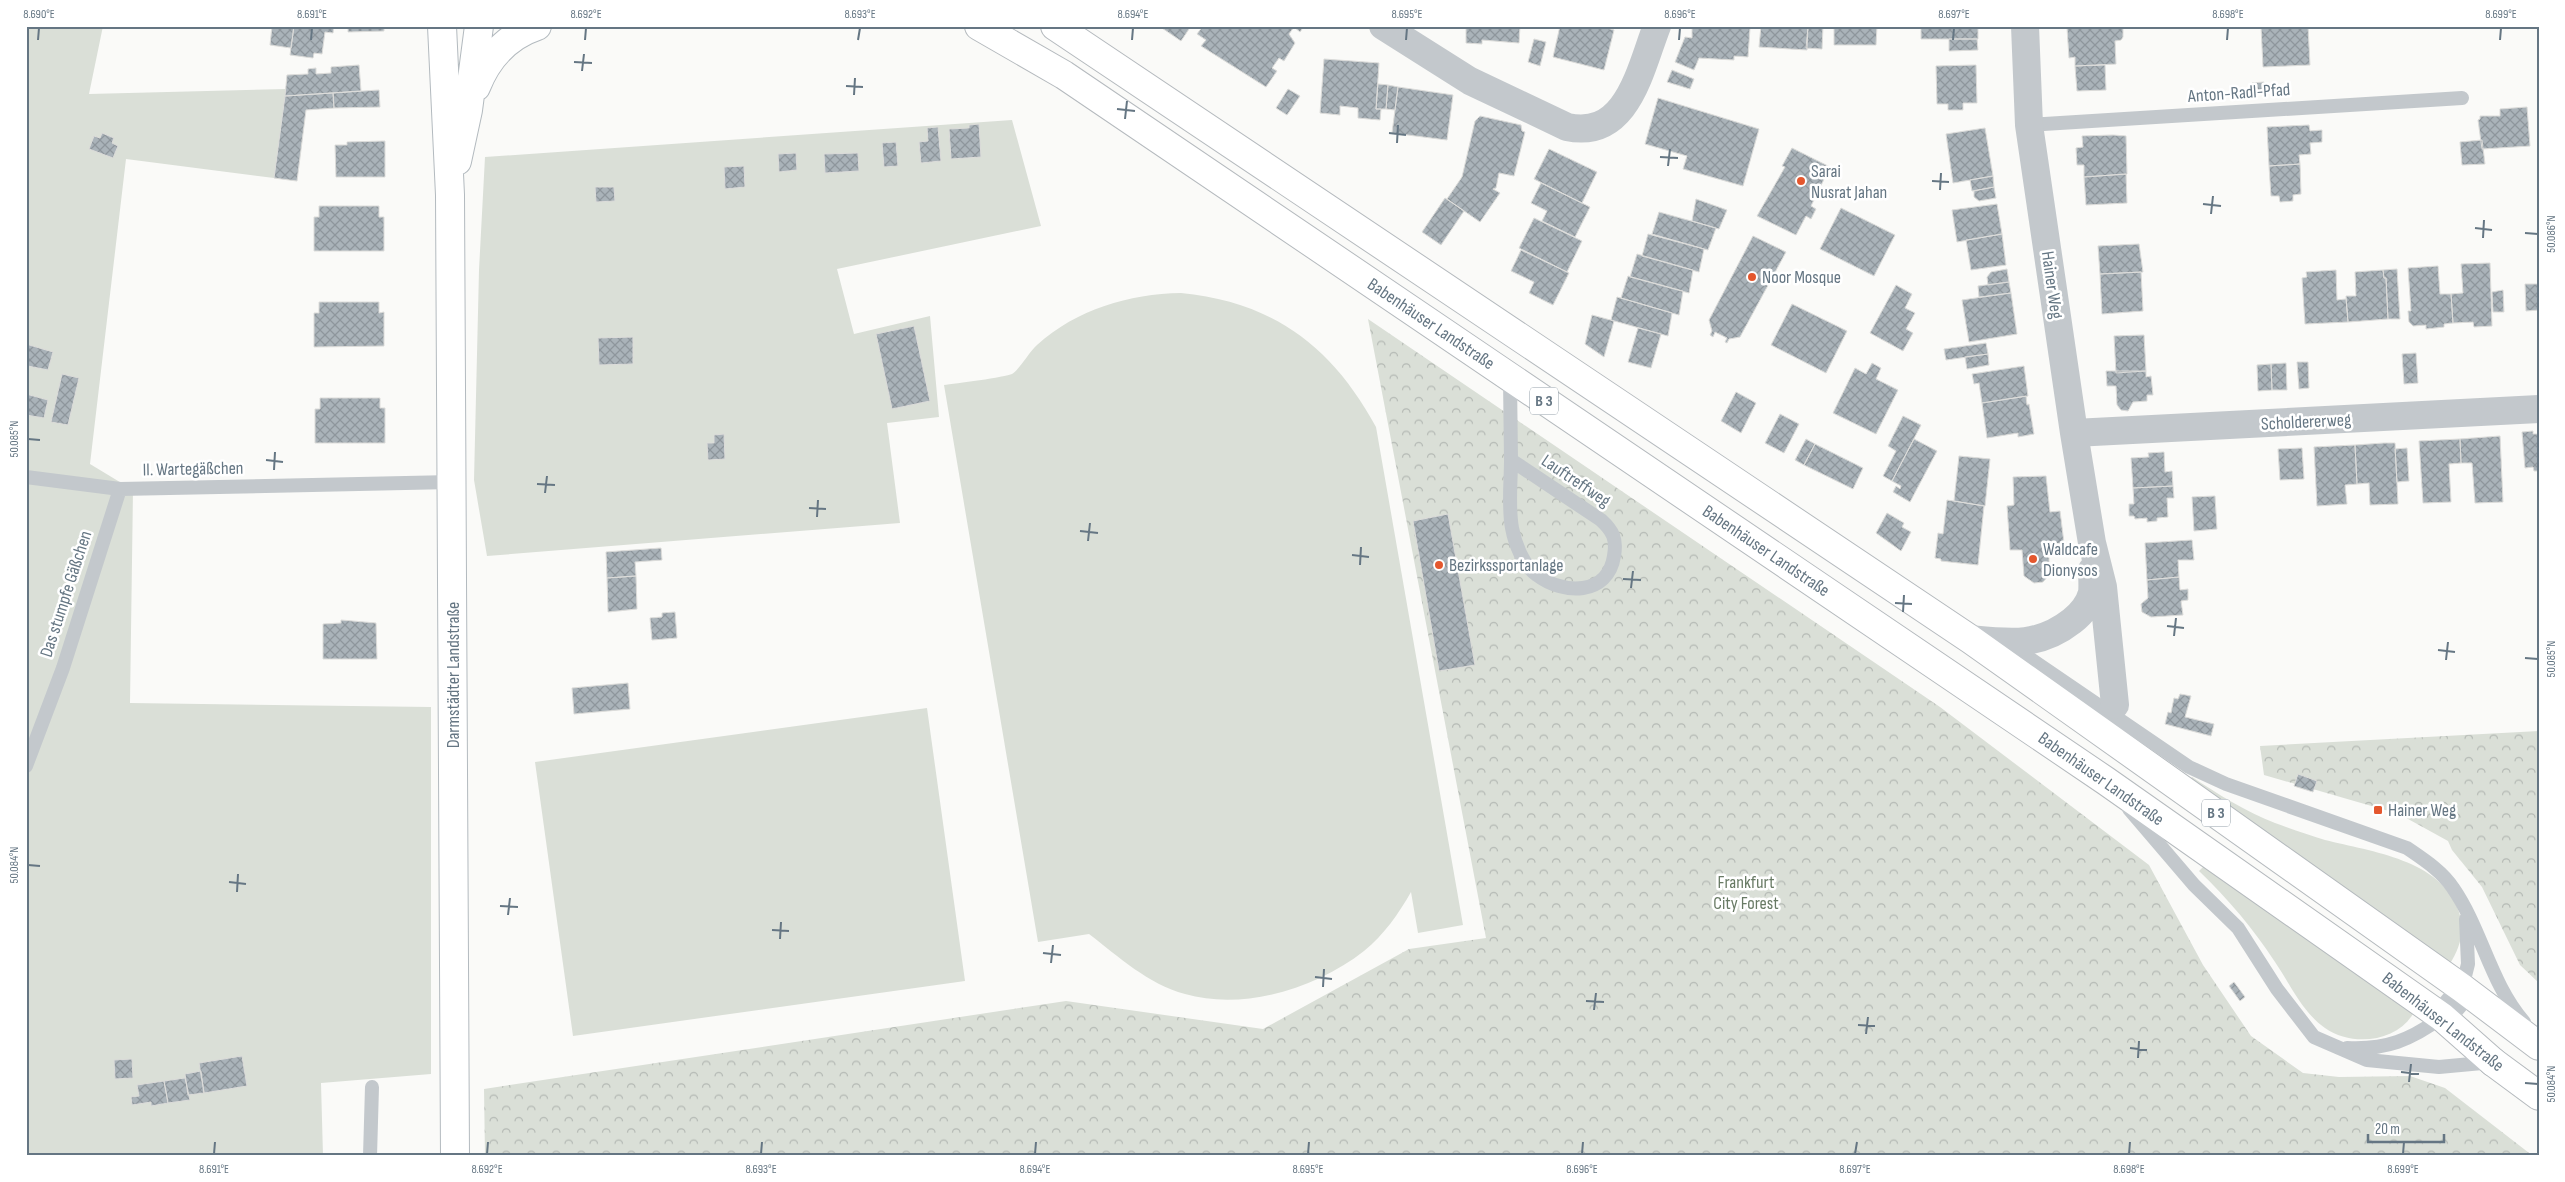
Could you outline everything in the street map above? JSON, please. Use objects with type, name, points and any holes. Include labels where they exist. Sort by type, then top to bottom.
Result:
[{"type":"main road","name":"Darmstädter Landstraße","points":[[442,26],[450,195],[455,1156]]},
{"type":"main road","name":"Darmstädter Landstraße","points":[[450,195],[468,110],[478,26]]},
{"type":"main road","points":[[468,110],[481,76],[496,51],[513,37],[537,26]]},
{"type":"main road","name":"Babenhäuser Landstraße","points":[[979,26],[1064,74],[2106,782],[2442,1017],[2494,1062],[2539,1096]]},
{"type":"main road","name":"Babenhäuser Landstraße","points":[[1055,26],[1970,639],[2462,988],[2539,1046]]},
{"type":"street","points":[[1383,26],[1470,81],[1568,128],[1578,130],[1601,127],[1613,120],[1622,110],[1657,26]]},
{"type":"street","name":"Hainer Weg","points":[[2025,26],[2029,125],[2074,433],[2092,543],[2103,587],[2115,705]]},
{"type":"street","name":"Scholdererweg","points":[[2074,433],[2539,409]]},
{"type":"street","name":"Hainer Weg","points":[[1970,639],[2007,643],[2036,641],[2060,630],[2079,616],[2092,592],[2092,543]]},
{"type":"street","points":[[2442,1017],[2459,997],[2462,988]]},
{"type":"lane","name":"Anton-Radl-Pfad","points":[[2029,125],[2456,98]]},
{"type":"lane","name":"Lauftreffweg","points":[[1510,378],[1511,460],[1512,530],[1520,553],[1536,574],[1565,589],[1585,589],[1604,578],[1612,566],[1616,544],[1613,530],[1511,460]]},
{"type":"lane","name":"II. Wartegäßchen","points":[[26,477],[120,490],[452,482]]},
{"type":"lane","name":"Das stumpfe Gäßchen","points":[[26,766],[62,668],[120,490]]},
{"type":"lane","points":[[2007,643],[2189,767],[2234,788],[2407,848],[2429,863],[2452,887],[2461,902],[2506,1001],[2539,1040]]},
{"type":"lane","points":[[2106,782],[2194,885],[2238,928],[2277,989],[2314,1036],[2367,1060],[2439,1067],[2494,1062]]},
{"type":"lane","points":[[2461,902],[2466,918],[2468,945],[2466,976],[2462,988]]},
{"type":"lane","points":[[2339,1047],[2365,1049],[2397,1043],[2420,1033],[2442,1017]]},
{"type":"lane","points":[[370,1156],[372,1087]]},
{"type":"green space","points":[[26,26],[103,26],[89,94],[286,89],[274,178],[126,159],[90,464],[133,490],[130,703],[431,707],[431,1074],[321,1083],[323,1156],[26,1156]]},
{"type":"green space","points":[[1012,120],[1041,226],[837,269],[854,334],[930,316],[939,417],[887,423],[900,523],[487,556],[474,480],[479,270],[485,157]]},
{"type":"green space","points":[[1181,293],[1214,298],[1244,306],[1272,318],[1296,333],[1319,351],[1340,373],[1359,398],[1376,427],[1463,925],[1418,933],[1411,892],[1396,916],[1378,938],[1364,951],[1345,964],[1324,976],[1302,985],[1279,993],[1255,998],[1208,999],[1171,989],[1134,969],[1089,934],[1038,942],[944,385],[1012,374],[1034,348],[1053,332],[1086,313],[1104,306],[1142,296]]},
{"type":"green space","name":"Frankfurt City Forest","points":[[1368,319],[1940,707],[2149,865],[2203,965],[2251,1036],[2303,1073],[2339,1077],[2410,1076],[2445,1088],[2533,1156],[485,1156],[484,1089],[1066,1001],[1263,1029],[1409,949],[1486,938]]},
{"type":"green space","points":[[927,708],[965,981],[573,1036],[535,762]]},
{"type":"green space","points":[[2539,731],[2539,983],[2520,965],[2482,887],[2452,850],[2448,841],[2399,814],[2264,775],[2260,746]]},
{"type":"green space","points":[[2192,777],[2264,819],[2325,840],[2383,854],[2403,861],[2421,869],[2437,880],[2450,894],[2459,912],[2462,926],[2456,952],[2449,965],[2188,781]]},
{"type":"green space","points":[[2204,866],[2413,1014],[2396,1031],[2373,1039],[2348,1038],[2325,1028],[2317,1022],[2297,998],[2267,949],[2249,926],[2199,871]]},
{"type":"building","points":[[272,26],[294,26],[291,48],[270,45]]},
{"type":"building","points":[[294,26],[334,26],[333,33],[325,32],[322,54],[314,53],[313,58],[290,55]]},
{"type":"building","points":[[348,26],[384,26],[384,31],[348,32]]},
{"type":"building","points":[[1159,26],[1191,26],[1181,41]]},
{"type":"building","points":[[1203,26],[1304,26],[1300,32],[1294,27],[1289,34],[1295,43],[1284,61],[1279,58],[1272,68],[1277,71],[1266,87],[1201,46],[1206,40],[1197,34]]},
{"type":"building","points":[[1466,26],[1520,26],[1519,43],[1482,40],[1482,44],[1466,43]]},
{"type":"building","points":[[1560,26],[1599,26],[1614,30],[1604,70],[1553,57]]},
{"type":"building","points":[[1692,26],[1750,28],[1748,57],[1734,56],[1734,60],[1699,58],[1694,70],[1675,62],[1685,37],[1692,38]]},
{"type":"building","points":[[1761,26],[1808,26],[1807,50],[1759,47]]},
{"type":"building","points":[[1808,26],[1823,26],[1822,49],[1806,48]]},
{"type":"building","points":[[1834,26],[1877,26],[1876,45],[1834,45]]},
{"type":"building","points":[[1921,26],[1978,26],[1978,39],[1921,39]]},
{"type":"building","points":[[2075,26],[2123,26],[2123,37],[2121,40],[2115,41],[2116,64],[2075,66],[2075,57],[2069,58],[2067,28]]},
{"type":"building","points":[[2261,26],[2308,26],[2310,65],[2263,67]]},
{"type":"building","points":[[1534,39],[1546,42],[1540,66],[1528,62]]},
{"type":"building","points":[[1949,39],[1977,39],[1978,50],[1949,51]]},
{"type":"building","points":[[1324,59],[1379,63],[1376,109],[1381,109],[1380,120],[1358,118],[1358,108],[1340,106],[1340,115],[1320,113]]},
{"type":"building","points":[[359,65],[361,91],[285,96],[287,75],[308,74],[308,69],[316,68],[316,74],[331,73],[331,67]]},
{"type":"building","points":[[1976,65],[1977,103],[1963,103],[1963,110],[1948,110],[1948,104],[1937,104],[1936,66]]},
{"type":"building","points":[[2105,65],[2106,90],[2077,91],[2075,66]]},
{"type":"building","points":[[1672,70],[1694,79],[1690,89],[1667,82]]},
{"type":"building","points":[[2264,82],[2265,94],[2252,95],[2252,83]]},
{"type":"building","points":[[1378,84],[1388,85],[1386,109],[1376,109]]},
{"type":"building","points":[[1388,85],[1398,87],[1395,110],[1386,109]]},
{"type":"building","points":[[1398,87],[1453,95],[1447,140],[1392,133]]},
{"type":"building","points":[[1288,89],[1300,96],[1287,115],[1276,108]]},
{"type":"building","points":[[379,90],[380,107],[334,108],[333,93]]},
{"type":"building","points":[[333,93],[334,108],[306,110],[297,181],[274,178],[285,96]]},
{"type":"building","points":[[1658,98],[1759,129],[1743,186],[1683,169],[1687,156],[1645,144]]},
{"type":"building","points":[[2527,107],[2530,146],[2482,149],[2478,120],[2480,116],[2500,116],[2500,109]]},
{"type":"building","points":[[1480,116],[1521,125],[1522,131],[1525,132],[1514,176],[1499,173],[1496,188],[1493,189],[1500,193],[1480,222],[1447,199],[1462,177],[1475,121]]},
{"type":"building","points":[[979,124],[981,157],[951,159],[949,129],[969,128],[969,125]]},
{"type":"building","points":[[2309,125],[2310,131],[2322,130],[2322,142],[2310,143],[2311,154],[2299,155],[2300,164],[2269,166],[2267,127]]},
{"type":"building","points":[[938,127],[941,161],[921,163],[919,142],[928,141],[927,128]]},
{"type":"building","points":[[1985,128],[1993,176],[1953,183],[1946,134]]},
{"type":"building","points":[[102,133],[114,138],[112,143],[118,146],[113,158],[89,149],[94,136],[100,138]]},
{"type":"building","points":[[2082,136],[2126,136],[2127,174],[2084,177],[2084,165],[2077,165],[2076,148],[2083,147]]},
{"type":"building","points":[[2482,140],[2485,164],[2462,165],[2460,142]]},
{"type":"building","points":[[385,141],[385,177],[336,177],[335,145],[347,145],[347,142]]},
{"type":"building","points":[[896,142],[898,166],[884,167],[882,143]]},
{"type":"building","name":"Sarai Nusrat Jahan","points":[[1792,148],[1830,167],[1811,206],[1816,209],[1811,219],[1806,216],[1796,235],[1757,216],[1785,167],[1782,166]]},
{"type":"building","points":[[1549,149],[1597,172],[1582,203],[1534,179]]},
{"type":"building","points":[[796,153],[797,170],[779,172],[778,154]]},
{"type":"building","points":[[858,153],[859,171],[825,173],[824,154]]},
{"type":"building","points":[[2300,164],[2301,194],[2293,195],[2293,201],[2280,202],[2279,196],[2271,196],[2269,166]]},
{"type":"building","points":[[744,166],[745,187],[725,189],[724,167]]},
{"type":"building","points":[[2126,174],[2127,203],[2086,205],[2084,177]]},
{"type":"building","points":[[1993,176],[1994,187],[1972,191],[1970,180]]},
{"type":"building","points":[[1541,183],[1590,207],[1575,237],[1542,221],[1547,211],[1531,203]]},
{"type":"building","points":[[595,187],[614,187],[615,201],[596,202]]},
{"type":"building","points":[[1994,187],[1996,198],[1979,201],[1974,197],[1974,191]]},
{"type":"building","points":[[1445,198],[1464,211],[1441,245],[1422,232]]},
{"type":"building","points":[[1696,199],[1727,210],[1719,229],[1692,221]]},
{"type":"building","points":[[1997,204],[2002,234],[1957,242],[1952,210]]},
{"type":"building","points":[[319,206],[379,206],[379,217],[384,217],[384,251],[314,251],[314,217],[319,217]]},
{"type":"building","points":[[1841,208],[1895,235],[1874,276],[1820,249]]},
{"type":"building","points":[[1659,212],[1716,228],[1708,250],[1652,234]]},
{"type":"building","points":[[1534,218],[1582,241],[1567,272],[1519,248]]},
{"type":"building","points":[[1648,234],[1704,249],[1699,272],[1642,256]]},
{"type":"building","points":[[2002,234],[2006,265],[1971,270],[1966,240]]},
{"type":"building","name":"Noor Mosque","points":[[1753,236],[1786,252],[1740,337],[1729,339],[1727,343],[1725,342],[1727,338],[1715,332],[1713,337],[1710,335],[1712,331],[1709,320]]},
{"type":"building","points":[[2139,244],[2143,272],[2100,274],[2098,246]]},
{"type":"building","points":[[1521,250],[1569,273],[1553,305],[1529,293],[1534,282],[1511,271]]},
{"type":"building","points":[[1637,254],[1693,270],[1689,293],[1630,277]]},
{"type":"building","points":[[2490,263],[2492,326],[2474,327],[2473,322],[2453,323],[2451,294],[2463,293],[2461,264]]},
{"type":"building","points":[[2438,266],[2440,294],[2451,294],[2453,323],[2444,324],[2444,327],[2426,329],[2426,325],[2413,326],[2409,322],[2408,311],[2411,311],[2408,268]]},
{"type":"building","points":[[2007,269],[2009,282],[1988,285],[1987,277],[1991,272]]},
{"type":"building","points":[[2397,269],[2400,319],[2388,319],[2386,278],[2384,278],[2383,270]]},
{"type":"building","points":[[2336,270],[2337,300],[2346,299],[2348,322],[2305,324],[2302,278],[2307,277],[2306,272]]},
{"type":"building","points":[[2383,270],[2384,278],[2386,278],[2388,319],[2348,322],[2346,296],[2356,296],[2355,272]]},
{"type":"building","points":[[2141,272],[2143,311],[2102,314],[2100,274]]},
{"type":"building","points":[[1628,276],[1683,291],[1679,315],[1621,298]]},
{"type":"building","points":[[2009,282],[2011,293],[1979,297],[1978,286]]},
{"type":"building","points":[[2525,284],[2539,284],[2539,310],[2526,311]]},
{"type":"building","points":[[1896,285],[1912,294],[1905,308],[1915,313],[1906,329],[1913,333],[1903,351],[1870,333]]},
{"type":"building","points":[[2503,290],[2504,312],[2493,312],[2492,292]]},
{"type":"building","points":[[2011,293],[2017,334],[1969,342],[1962,300]]},
{"type":"building","points":[[1617,297],[1672,313],[1668,336],[1611,320]]},
{"type":"building","points":[[319,302],[379,302],[379,313],[384,312],[384,346],[314,347],[314,313],[319,313]]},
{"type":"building","points":[[1792,304],[1847,331],[1826,373],[1771,345]]},
{"type":"building","points":[[1592,315],[1614,321],[1604,357],[1585,344]]},
{"type":"building","points":[[914,326],[930,401],[892,409],[876,334]]},
{"type":"building","points":[[1638,328],[1661,334],[1651,368],[1628,362]]},
{"type":"building","points":[[2144,335],[2146,371],[2116,373],[2114,336]]},
{"type":"building","points":[[633,337],[633,364],[599,365],[598,338]]},
{"type":"building","points":[[1986,343],[1988,354],[1946,360],[1944,349]]},
{"type":"building","points":[[26,344],[53,352],[48,370],[28,366]]},
{"type":"building","points":[[2416,353],[2418,383],[2404,384],[2402,354]]},
{"type":"building","points":[[1988,354],[1989,365],[1967,369],[1965,357]]},
{"type":"building","points":[[2297,362],[2308,362],[2309,388],[2299,389]]},
{"type":"building","points":[[1872,363],[1881,368],[1876,379],[1898,390],[1876,434],[1833,413],[1855,368],[1866,374]]},
{"type":"building","points":[[2286,363],[2287,390],[2272,390],[2271,364]]},
{"type":"building","points":[[2271,364],[2272,390],[2258,391],[2257,365]]},
{"type":"building","points":[[2024,366],[2028,396],[1982,403],[1979,383],[1974,384],[1972,374]]},
{"type":"building","points":[[2106,371],[2146,371],[2146,377],[2151,376],[2153,395],[2147,395],[2147,401],[2133,402],[2128,411],[2121,410],[2117,405],[2116,386],[2107,386]]},
{"type":"building","points":[[62,374],[79,378],[68,425],[51,422]]},
{"type":"building","points":[[1736,392],[1756,403],[1741,433],[1721,421]]},
{"type":"building","points":[[26,394],[48,400],[44,418],[26,415]]},
{"type":"building","points":[[2026,396],[2034,434],[2018,437],[2018,433],[1987,438],[1982,403]]},
{"type":"building","points":[[320,398],[380,398],[380,408],[385,408],[385,443],[315,443],[315,409],[320,409]]},
{"type":"building","points":[[1780,414],[1799,424],[1784,453],[1765,443]]},
{"type":"building","points":[[1903,416],[1921,425],[1892,481],[1883,476],[1896,451],[1888,446]]},
{"type":"building","points":[[2533,431],[2533,434],[2539,434],[2539,471],[2534,471],[2533,467],[2525,468],[2522,432]]},
{"type":"building","points":[[724,434],[725,459],[708,460],[707,443],[714,443],[714,435]]},
{"type":"building","points":[[2500,436],[2503,502],[2475,503],[2472,463],[2461,463],[2460,439]]},
{"type":"building","points":[[1806,439],[1815,444],[1804,465],[1795,460]]},
{"type":"building","points":[[1914,439],[1937,451],[1910,502],[1893,492],[1896,486],[1900,489],[1901,486],[1892,481]]},
{"type":"building","points":[[2460,439],[2461,463],[2449,464],[2451,502],[2423,503],[2419,441]]},
{"type":"building","points":[[2395,443],[2398,504],[2370,505],[2369,483],[2357,484],[2355,445]]},
{"type":"building","points":[[1815,444],[1863,468],[1853,489],[1804,465]]},
{"type":"building","points":[[2355,445],[2357,484],[2345,485],[2347,504],[2317,506],[2314,447]]},
{"type":"building","points":[[2302,448],[2304,479],[2280,480],[2278,449]]},
{"type":"building","points":[[2407,448],[2409,481],[2397,482],[2395,449]]},
{"type":"building","points":[[2164,452],[2165,472],[2172,471],[2173,486],[2133,488],[2131,458],[2149,457],[2148,453]]},
{"type":"building","points":[[1959,456],[1990,459],[1985,506],[1954,501]]},
{"type":"building","points":[[2046,476],[2050,512],[2060,511],[2064,543],[2053,544],[2054,548],[2049,548],[2049,575],[2043,582],[2034,583],[2024,576],[2022,550],[2010,550],[2007,506],[2014,505],[2013,477]]},
{"type":"building","points":[[2173,486],[2174,498],[2167,498],[2168,517],[2157,518],[2157,521],[2147,522],[2147,518],[2135,519],[2134,516],[2129,516],[2129,504],[2134,504],[2133,488]]},
{"type":"building","points":[[2215,496],[2217,529],[2194,531],[2192,497]]},
{"type":"building","points":[[1947,500],[1984,506],[1978,565],[1941,561],[1941,559],[1935,558],[1938,533],[1943,534]]},
{"type":"building","points":[[1887,513],[1904,523],[1902,527],[1911,532],[1901,551],[1876,533]]},
{"type":"building","name":"Bezirkssportanlage","points":[[1448,514],[1475,665],[1439,671],[1413,521]]},
{"type":"building","points":[[2192,540],[2194,560],[2178,560],[2179,577],[2147,580],[2145,543]]},
{"type":"building","points":[[661,548],[662,560],[635,562],[636,576],[607,578],[606,552]]},
{"type":"building","points":[[636,576],[637,609],[608,612],[607,578]]},
{"type":"building","points":[[2179,577],[2180,590],[2188,589],[2188,600],[2181,601],[2183,615],[2151,617],[2142,612],[2141,604],[2148,598],[2147,580]]},
{"type":"building","points":[[675,612],[677,638],[652,640],[650,618],[662,617],[662,613]]},
{"type":"building","points":[[341,620],[376,623],[377,659],[323,659],[323,624],[341,623]]},
{"type":"building","points":[[628,683],[630,709],[574,714],[572,688]]},
{"type":"building","points":[[2180,694],[2191,696],[2185,717],[2214,724],[2211,736],[2165,724],[2168,712],[2171,713],[2174,698],[2178,699]]},
{"type":"building","points":[[2298,774],[2317,781],[2313,792],[2294,786]]},
{"type":"building","points":[[2234,982],[2245,997],[2240,1001],[2229,986]]},
{"type":"building","points":[[242,1056],[247,1086],[204,1093],[199,1063]]},
{"type":"building","points":[[132,1059],[133,1078],[115,1079],[114,1060]]},
{"type":"building","points":[[201,1071],[204,1093],[188,1095],[185,1074]]},
{"type":"building","points":[[185,1078],[190,1100],[168,1103],[164,1081]]},
{"type":"building","points":[[164,1081],[168,1103],[151,1106],[151,1102],[132,1105],[131,1097],[139,1096],[137,1085]]},
{"type":"place","name":"Sarai Nusrat Jahan","points":[[1801,181]]},
{"type":"place","name":"Noor Mosque","points":[[1752,277]]},
{"type":"place","name":"Waldcafe Dionysos","points":[[2033,559]]},
{"type":"place","name":"Bezirkssportanlage","points":[[1439,565]]},
{"type":"place","name":"Hainer Weg","points":[[2378,810]]}]
